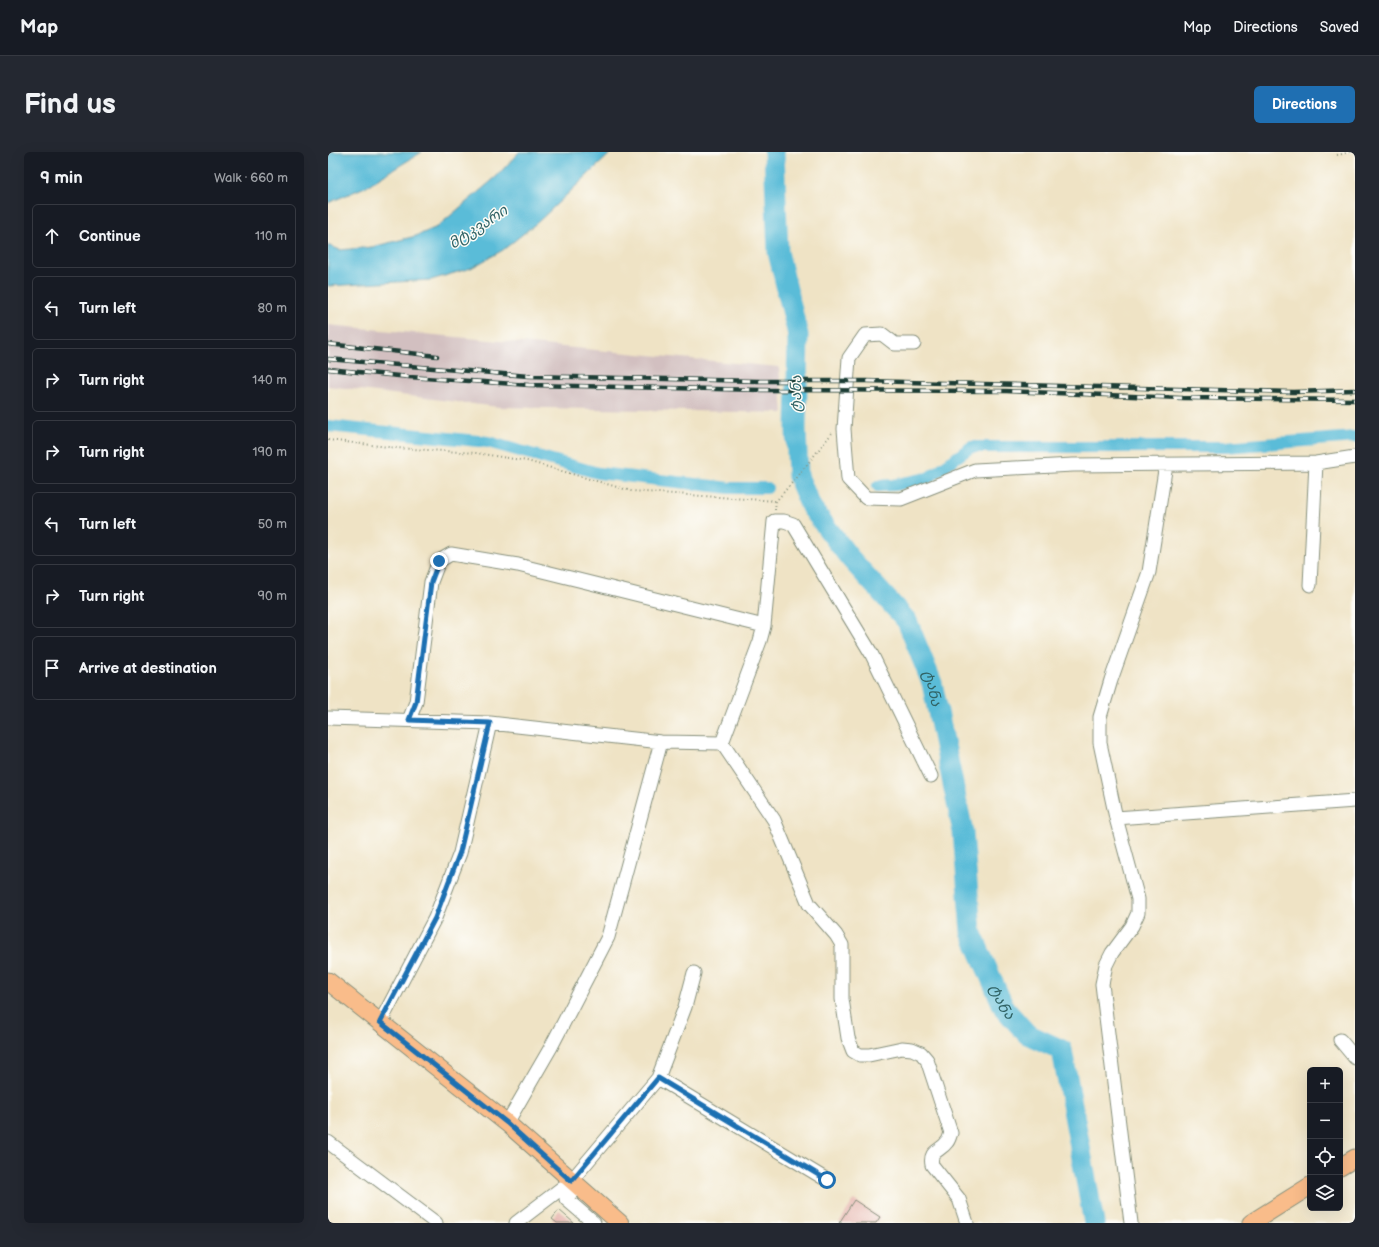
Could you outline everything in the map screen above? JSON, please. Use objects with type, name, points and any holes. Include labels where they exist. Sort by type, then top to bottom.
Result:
[{"type":"main road","points":[[328,981],[507,1123],[615,1221]]},
{"type":"main road","points":[[1343,1165],[1355,1158]]},
{"type":"main road","points":[[1251,1223],[1307,1188]]},
{"type":"street","points":[[914,344],[896,344],[882,334],[866,335],[849,358],[844,429],[848,478],[866,498],[901,499],[975,470],[1073,465],[1316,463],[1355,457]]},
{"type":"street","points":[[1310,585],[1316,463]]},
{"type":"street","points":[[1130,1223],[1102,984],[1106,965],[1112,953],[1132,926],[1138,914],[1138,899],[1116,818],[1100,743],[1100,717],[1111,680],[1149,572],[1166,464]]},
{"type":"street","points":[[722,743],[760,642],[764,626],[774,521],[784,521],[793,524],[872,653],[930,776]]},
{"type":"street","points":[[409,720],[416,702],[431,582],[439,561],[451,554],[518,565],[764,626]]},
{"type":"street","points":[[328,718],[490,723],[662,742],[722,743]]},
{"type":"street","points":[[380,1022],[435,918],[460,852],[490,723]]},
{"type":"street","points":[[507,1123],[551,1047],[608,937],[662,742]]},
{"type":"street","points":[[722,743],[774,820],[809,904],[836,935],[842,945],[842,999],[848,1038],[853,1051],[860,1055],[869,1056],[902,1048],[912,1049],[921,1053],[927,1060],[951,1132],[947,1142],[934,1153],[931,1159],[932,1165],[959,1199],[967,1223]]},
{"type":"street","points":[[1116,818],[1355,801]]},
{"type":"street","points":[[594,1223],[566,1199],[574,1183],[658,1078],[685,1007],[694,973]]},
{"type":"street","points":[[1340,1040],[1355,1058]]},
{"type":"street","points":[[658,1078],[827,1180]]},
{"type":"street","points":[[328,1142],[436,1223]]},
{"type":"street","points":[[516,1223],[574,1183]]},
{"type":"path","points":[[1337,155],[1351,152]]},
{"type":"path","points":[[774,521],[776,501],[798,476],[834,430],[844,429]]},
{"type":"path","points":[[328,440],[397,448],[476,453],[527,461],[631,491],[776,501]]},
{"type":"shaded area","points":[[328,325],[779,367],[783,413],[498,407],[328,386]]},
{"type":"water","points":[[328,152],[422,152],[365,187],[328,203]]},
{"type":"water","name":"მტკვარი","points":[[519,152],[612,152],[539,221],[503,250],[471,268],[431,280],[328,286],[328,245],[340,250],[372,247],[416,236],[437,227],[496,177]]},
{"type":"building","points":[[854,1200],[880,1217],[876,1223],[839,1223]]},
{"type":"building","points":[[559,1210],[574,1223],[557,1223],[552,1219]]},
{"type":"waterway","name":"ტანა","points":[[774,152],[778,252],[798,335],[796,429],[798,476],[811,507],[849,557],[907,621],[932,683],[963,832],[971,932],[1004,1008],[1027,1034],[1062,1050],[1094,1223]]},
{"type":"waterway","points":[[328,426],[488,442],[598,473],[730,488],[767,488]]},
{"type":"waterway","points":[[878,486],[894,485],[928,478],[971,447],[1225,447],[1355,437]]},
{"type":"railway","points":[[328,344],[437,356]]},
{"type":"railway","points":[[328,359],[528,376],[759,381],[866,381],[1293,392],[1355,390]]},
{"type":"railway","points":[[328,369],[409,377],[529,385],[762,390],[1006,391],[1182,398],[1355,400]]},
{"type":"route","points":[[439,561],[431,582],[416,702],[409,720],[490,723],[460,852],[435,918],[380,1022],[507,1123],[571,1181],[658,1078],[827,1180]]}]
